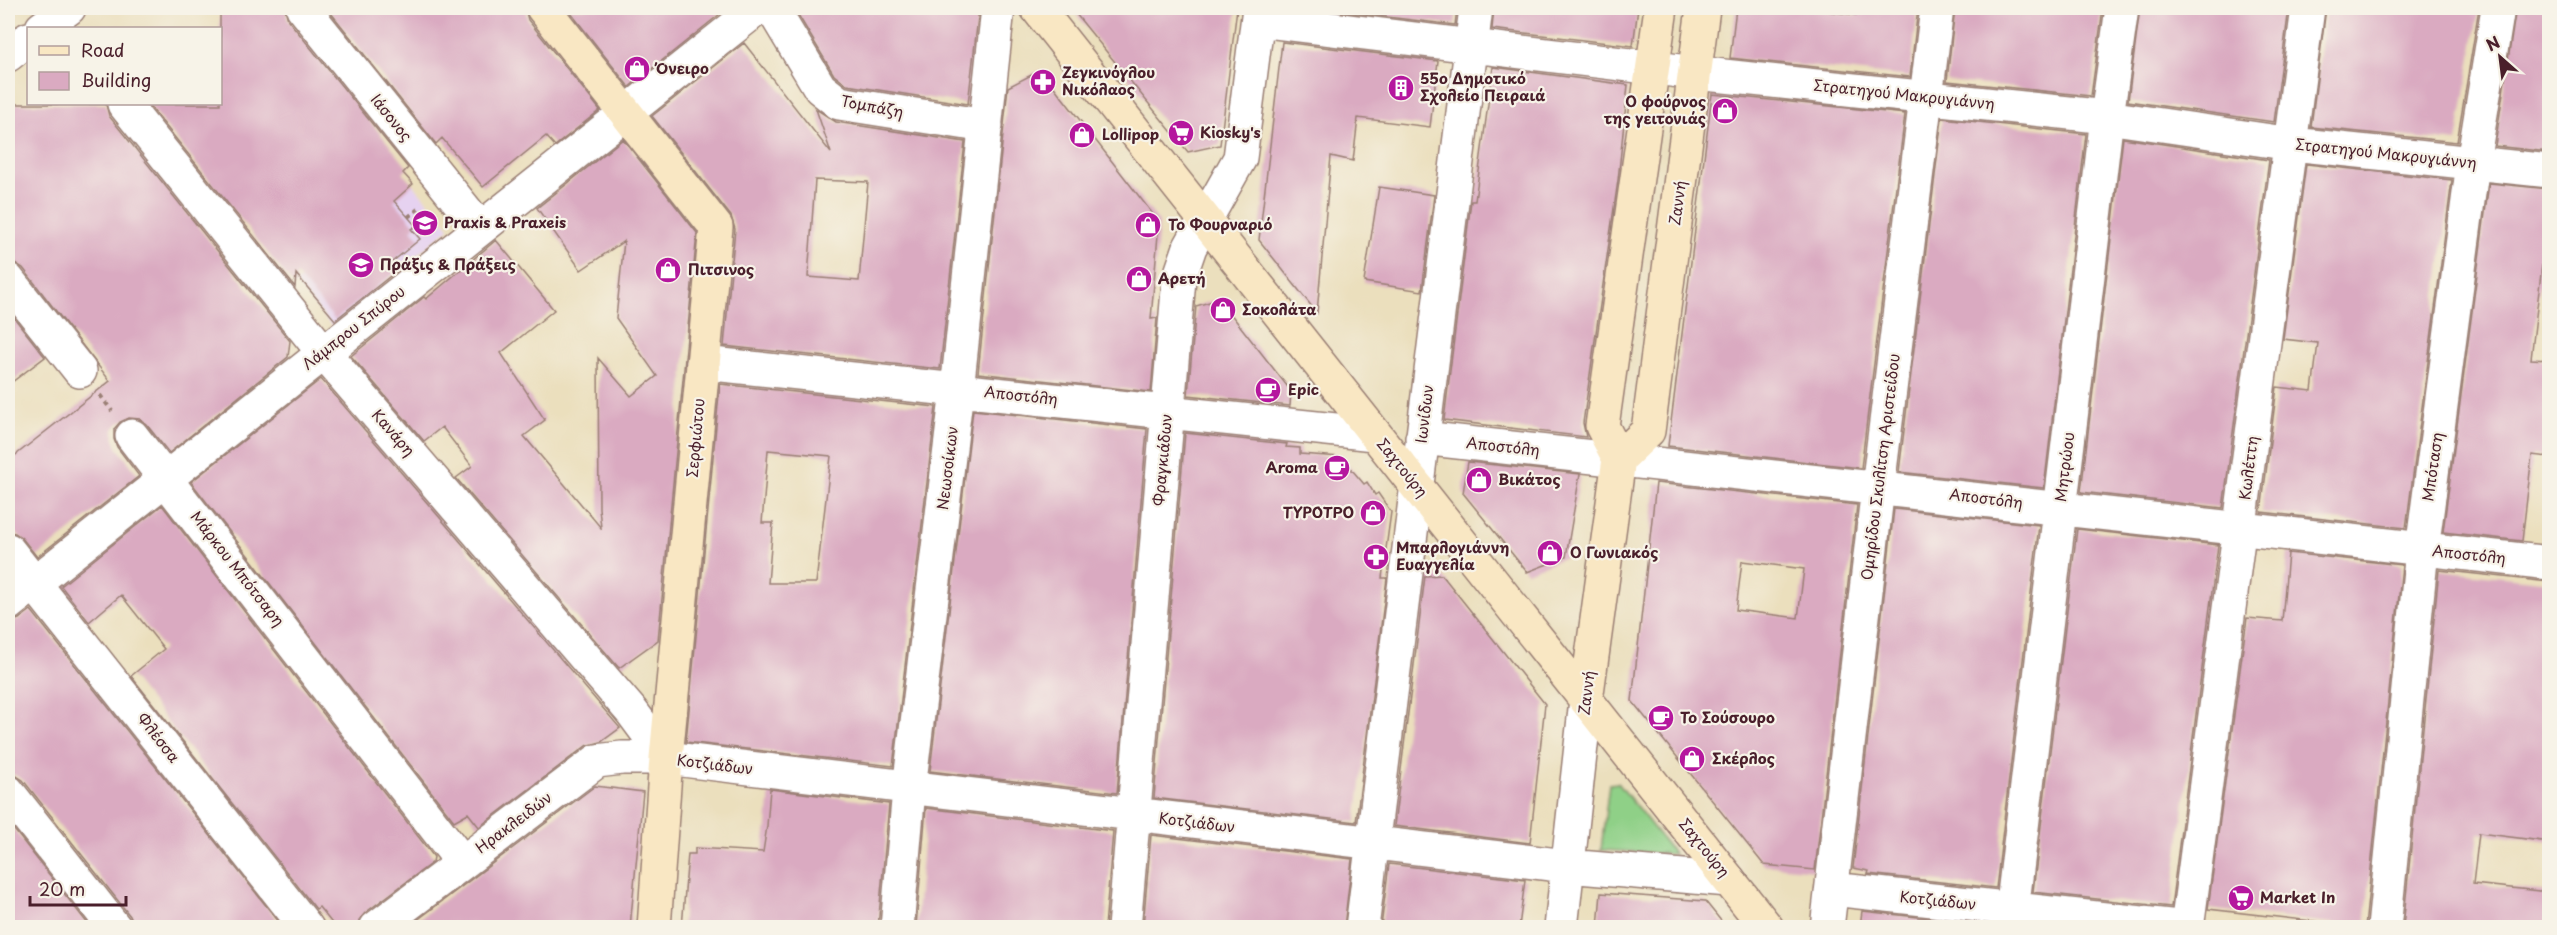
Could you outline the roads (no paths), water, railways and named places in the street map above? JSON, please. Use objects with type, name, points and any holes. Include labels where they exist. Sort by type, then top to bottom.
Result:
[{"type":"street","name":"Ιάσονος","points":[[303,8],[480,228]]},
{"type":"street","name":"Σερφιώτου","points":[[543,8],[716,226],[666,758],[654,927]]},
{"type":"street","name":"Λάμπρου Σπύρου","points":[[8,604],[758,8]]},
{"type":"street","name":"Τομπάζη","points":[[772,8],[820,88],[839,103],[986,126]]},
{"type":"street","name":"Νεωσοίκων","points":[[897,927],[909,789],[957,390],[998,8]]},
{"type":"street","name":"Σαχτούρη","points":[[1037,8],[1767,927]]},
{"type":"street","name":"Ιωνίδων","points":[[1362,927],[1476,8]]},
{"type":"street","points":[[1619,459],[1602,426],[1661,8]]},
{"type":"street","name":"Ζαννή","points":[[1561,927],[1586,700],[1619,459],[1648,431],[1703,8]]},
{"type":"street","name":"Ομηρίδου Σκυλίτση Αριστείδου","points":[[1827,927],[1937,8]]},
{"type":"street","name":"Μητρώου","points":[[2011,918],[2122,8]]},
{"type":"street","name":"Κωλέττη","points":[[2188,927],[2308,8]]},
{"type":"street","name":"Μπόταση","points":[[2384,927],[2422,550],[2473,163],[2498,8]]},
{"type":"street","name":"Φραγκιάδων","points":[[1124,927],[1179,279],[1187,255],[1240,158],[1258,14]]},
{"type":"street","name":"Στρατηγού Μακρυγιάννη","points":[[1258,14],[1471,47],[2107,117],[2292,144],[2550,171]]},
{"type":"street","points":[[8,56],[27,40]]},
{"type":"street","name":"Κανάρη","points":[[125,105],[323,352],[632,711],[666,758]]},
{"type":"street","points":[[8,280],[80,371]]},
{"type":"street","name":"Αποστόλη","points":[[703,363],[1374,434]]},
{"type":"street","name":"Μάρκου Μπότσαρη","points":[[132,436],[462,862]]},
{"type":"street","name":"Αποστόλη","points":[[1422,438],[2550,563]]},
{"type":"street","name":"Φλέσσα","points":[[8,550],[307,927]]},
{"type":"street","name":"Ηρακλειδών","points":[[376,927],[597,761],[622,758],[666,758]]},
{"type":"street","name":"Κοτζιάδων","points":[[666,758],[1372,844],[1568,866],[1729,880]]},
{"type":"street","points":[[8,792],[113,927]]},
{"type":"street","name":"Κοτζιάδων","points":[[1832,889],[2011,918],[2188,927]]},
{"type":"place","name":"Όνειρο","points":[[637,69]]},
{"type":"place","name":"Ζεγκινόγλου Νικόλαος","points":[[1043,82]]},
{"type":"place","name":"55ο Δημοτικό Σχολείο Πειραιά","points":[[1401,88]]},
{"type":"place","name":"Ο φούρνος της γειτονιάς","points":[[1725,111]]},
{"type":"place","name":"Kiosky's","points":[[1181,133]]},
{"type":"place","name":"Lollipop","points":[[1082,135]]},
{"type":"place","name":"Praxis & Praxeis","points":[[425,223]]},
{"type":"place","name":"Το Φουρναριό","points":[[1148,225]]},
{"type":"place","name":"Πράξις & Πράξεις","points":[[361,265]]},
{"type":"place","name":"Πιτσινος","points":[[668,270]]},
{"type":"place","name":"Αρετή","points":[[1139,279]]},
{"type":"place","name":"Σοκολάτα","points":[[1223,310]]},
{"type":"place","name":"Epic","points":[[1268,390]]},
{"type":"place","name":"Aroma","points":[[1337,468]]},
{"type":"place","name":"Βικάτος","points":[[1479,480]]},
{"type":"place","name":"ΤΥΡΟΤΡΟ","points":[[1373,513]]},
{"type":"place","name":"Ο Γωνιακός","points":[[1550,553]]},
{"type":"place","name":"Μπαρλογιάννη Ευαγγελία","points":[[1376,557]]},
{"type":"place","name":"Το Σούσουρο","points":[[1661,718]]},
{"type":"place","name":"Σκέρλος","points":[[1692,759]]},
{"type":"place","name":"Market In","points":[[2241,898]]}]
